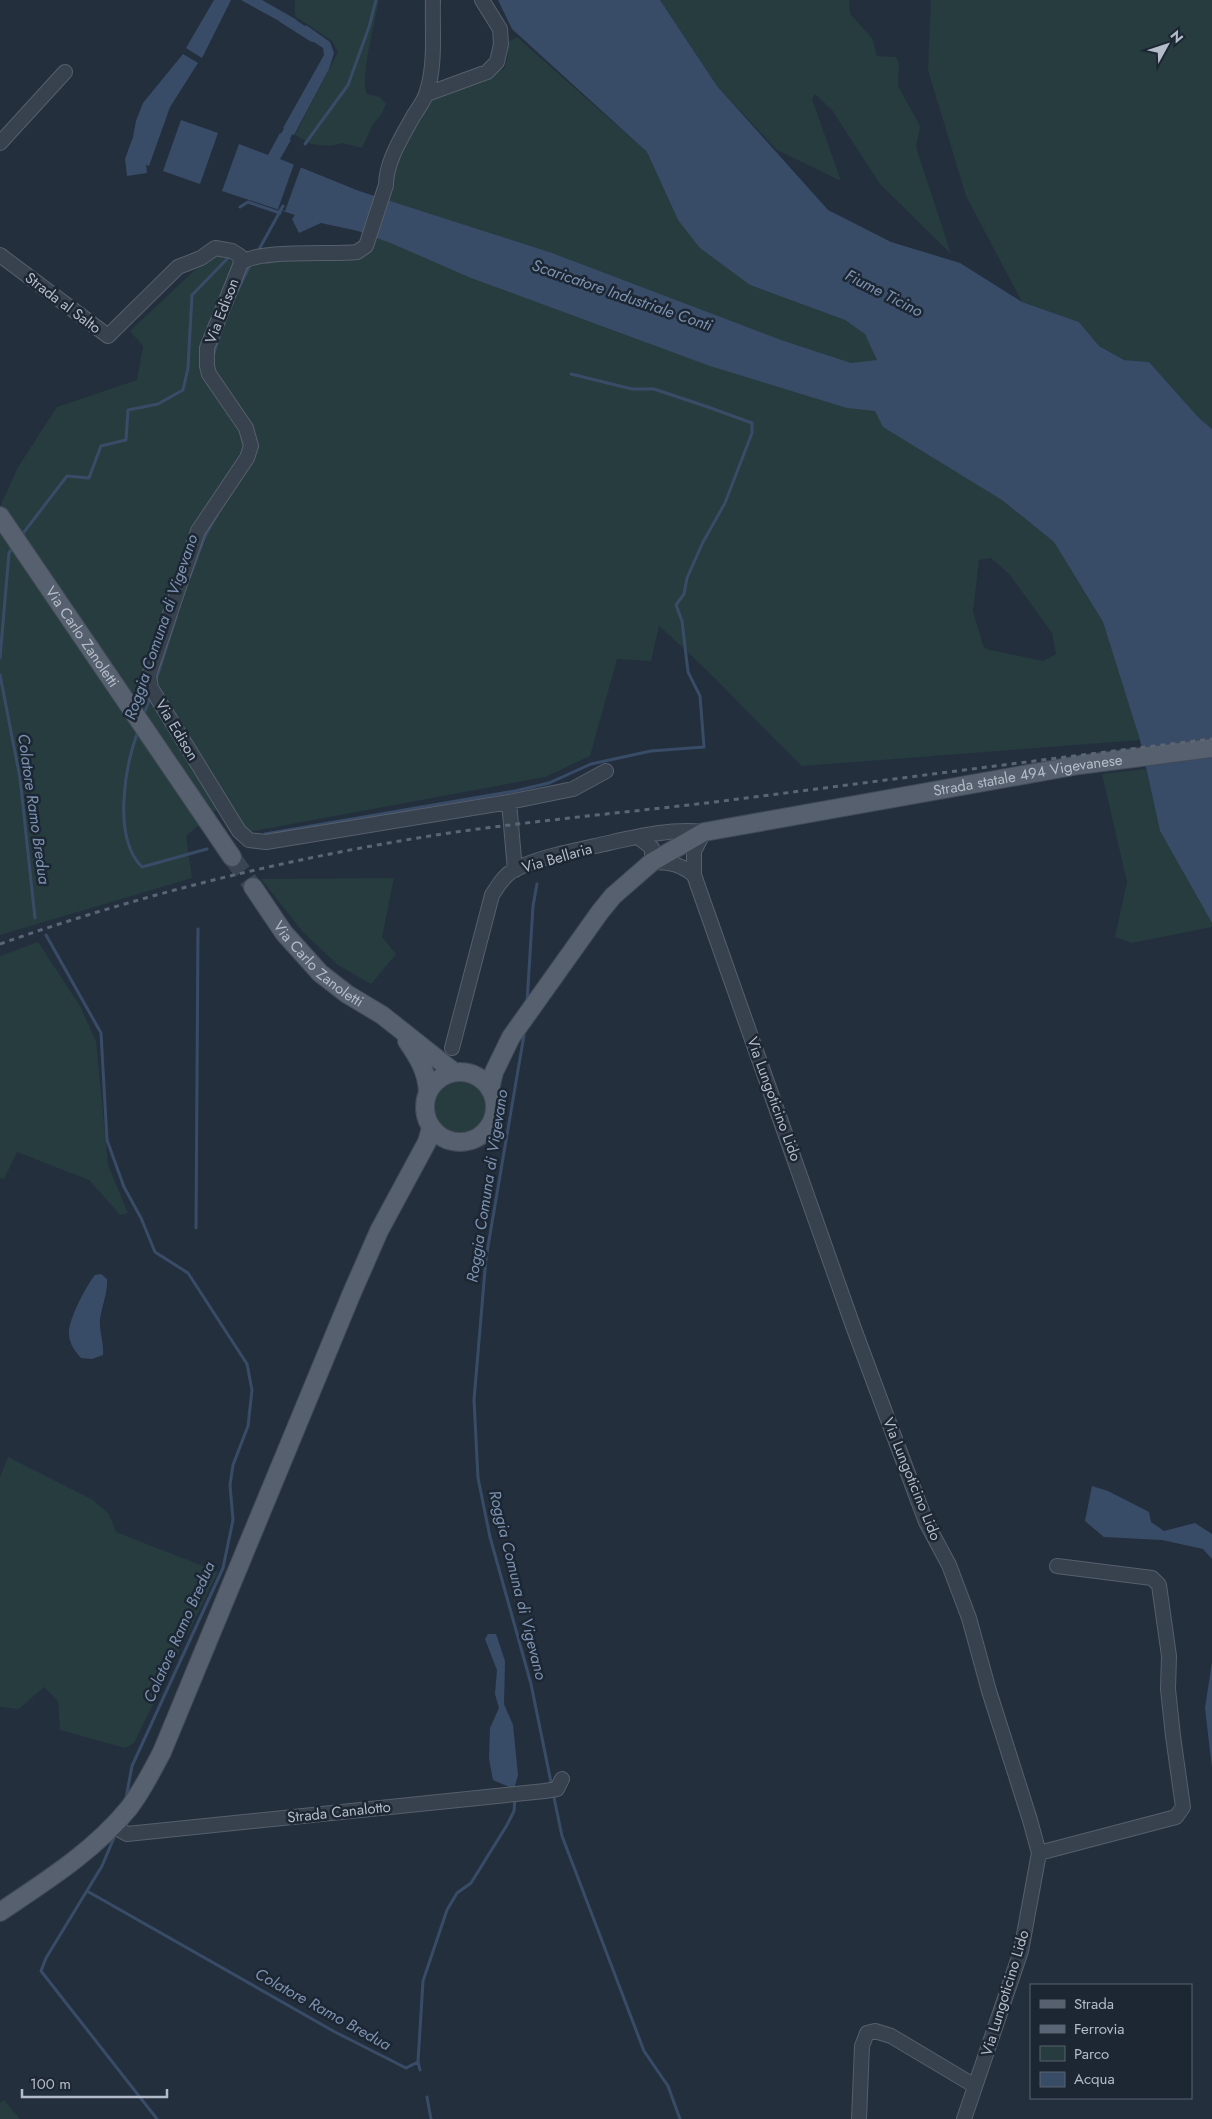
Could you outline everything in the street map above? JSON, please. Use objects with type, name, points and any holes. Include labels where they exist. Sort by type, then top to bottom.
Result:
[{"type":"main road","name":"Via Carlo Zanoletti","points":[[0,516],[232,857]]},
{"type":"main road","name":"Strada statale 494 Vigevanese","points":[[511,1037],[613,896],[657,859],[704,832],[1121,759],[1212,748]]},
{"type":"main road","name":"Via Carlo Zanoletti","points":[[253,887],[284,933],[320,973],[347,994],[382,1015],[460,1072]]},
{"type":"main road","name":"Via Carlo Zanoletti","points":[[398,1028],[422,1065],[427,1078],[428,1092]]},
{"type":"main road","points":[[454,1142],[437,1134],[431,1128],[424,1110],[428,1092],[438,1078],[484,1064],[511,1037]]},
{"type":"main road","points":[[490,1089],[494,1072],[511,1037]]},
{"type":"main road","points":[[395,1202],[416,1172],[444,1144],[474,1140],[489,1127],[495,1110],[495,1101],[490,1089],[484,1081],[460,1072]]},
{"type":"main road","points":[[0,1912],[66,1867],[118,1823],[150,1776],[162,1752],[351,1295],[379,1231],[427,1142],[431,1128]]},
{"type":"street","points":[[250,260],[283,254],[357,252],[366,246],[386,185],[389,165],[403,135],[427,94],[431,69],[433,0]]},
{"type":"street","points":[[427,94],[487,72],[497,62],[500,55],[502,37],[500,29],[482,0]]},
{"type":"street","points":[[0,143],[65,72]]},
{"type":"street","name":"Strada al Salto","points":[[0,255],[108,336],[182,264],[201,258],[215,248],[232,251],[250,260]]},
{"type":"street","name":"Via Edison","points":[[250,260],[207,348],[207,366],[209,374],[246,428],[251,446],[247,458],[198,531],[149,675],[153,691],[239,831],[249,840],[266,842],[509,802],[573,789],[606,771]]},
{"type":"street","points":[[509,802],[515,870]]},
{"type":"street","name":"Via Bellaria","points":[[452,1048],[492,895],[506,875],[560,854],[638,837],[686,830],[704,832]]},
{"type":"street","points":[[694,875],[694,851],[704,832]]},
{"type":"street","points":[[652,834],[661,842],[665,849],[657,859]]},
{"type":"street","points":[[638,837],[652,848],[657,859]]},
{"type":"street","points":[[657,859],[682,866],[694,875]]},
{"type":"street","name":"Via Lungoticino Lido","points":[[694,875],[857,1335],[926,1522],[949,1565],[969,1618],[989,1691],[1039,1853],[1020,1951],[964,2119]]},
{"type":"street","points":[[1039,1853],[1176,1818],[1183,1807],[1173,1736],[1168,1688],[1169,1656],[1159,1585],[1152,1578],[1057,1566]]},
{"type":"street","name":"Strada Canalotto","points":[[118,1823],[127,1834],[556,1786]]},
{"type":"street","points":[[859,2119],[862,2046],[867,2033],[875,2031],[891,2036],[975,2086]]},
{"type":"green space","points":[[295,0],[379,0],[366,63],[365,87],[367,94],[380,97],[386,104],[381,115],[373,124],[362,148],[342,143],[331,146],[311,144],[295,135],[338,52],[332,41],[295,16]]},
{"type":"green space","points":[[660,0],[849,0],[850,14],[872,38],[877,56],[896,57],[899,63],[898,86],[920,126],[916,147],[951,254],[880,184],[832,110],[815,94],[812,99],[841,181],[777,150],[717,86]]},
{"type":"green space","points":[[931,0],[1212,0],[1212,429],[1199,418],[1149,362],[1124,360],[1099,346],[1079,322],[1022,302],[966,196],[928,70]]},
{"type":"green space","points":[[517,37],[647,152],[678,220],[750,285],[845,320],[865,333],[878,360],[1002,500],[1054,542],[1103,622],[1140,740],[802,766],[696,660],[659,626],[651,661],[617,659],[590,756],[545,777],[248,832],[228,800],[186,836],[192,878],[0,935],[0,507],[18,467],[57,407],[137,380],[143,346],[130,331],[213,253],[246,267],[268,261],[366,254],[407,134],[427,100],[504,69],[508,56],[508,42]],"holes":[[[991,558],[1010,575],[1052,633],[1056,654],[1043,661],[986,649],[983,645],[973,611],[979,560]]]},
{"type":"green space","points":[[1146,769],[1160,831],[1212,923],[1212,927],[1132,943],[1115,937],[1127,882],[1102,774]]},
{"type":"green space","points":[[394,878],[382,937],[396,954],[371,984],[338,965],[303,932],[261,879]]},
{"type":"green space","points":[[38,942],[80,1006],[96,1041],[108,1165],[128,1213],[120,1215],[89,1180],[17,1152],[4,1179],[0,1178],[0,956]]},
{"type":"green space","points":[[455,1080],[465,1080],[479,1087],[486,1101],[486,1111],[479,1125],[465,1132],[455,1132],[445,1128],[438,1121],[434,1111],[434,1101],[438,1091],[445,1084]]},
{"type":"green space","points":[[8,1457],[93,1500],[109,1514],[116,1532],[218,1572],[134,1743],[125,1748],[60,1730],[58,1701],[44,1687],[19,1709],[0,1707],[0,1477]]},
{"type":"green space","points":[[4,2100],[20,2119],[0,2119],[0,2103]]},
{"type":"water","points":[[214,0],[231,0],[202,58],[186,48]]},
{"type":"water","points":[[241,0],[262,0],[297,20],[292,28]]},
{"type":"water","points":[[498,0],[660,0],[717,86],[828,210],[891,242],[960,263],[1022,302],[1079,322],[1099,346],[1124,360],[1149,362],[1199,418],[1212,429],[1212,923],[1160,831],[1140,740],[1103,622],[1054,542],[1002,500],[883,427],[875,411],[847,408],[710,366],[471,278],[358,231],[321,223],[299,233],[292,219],[295,215],[222,191],[239,144],[268,155],[280,133],[291,140],[280,159],[359,191],[552,253],[781,340],[851,363],[877,360],[865,334],[845,320],[750,285],[700,248],[678,220],[647,152],[512,29]]},
{"type":"water","points":[[306,25],[330,42],[334,53],[329,69],[294,135],[283,128],[324,55],[323,48],[302,34]]},
{"type":"water","points":[[183,54],[198,63],[170,107],[149,166],[146,165],[147,173],[127,176],[125,159],[143,103]]},
{"type":"water","points":[[181,120],[218,133],[200,184],[163,171]]},
{"type":"water","points":[[101,1274],[107,1279],[106,1294],[100,1319],[103,1355],[92,1359],[81,1358],[72,1345],[69,1329],[74,1313],[87,1287],[95,1275]]},
{"type":"water","points":[[1092,1486],[1108,1491],[1149,1512],[1151,1522],[1164,1531],[1195,1523],[1212,1534],[1212,1559],[1203,1549],[1162,1540],[1104,1537],[1085,1521]]},
{"type":"water","points":[[488,1634],[496,1634],[505,1661],[504,1704],[513,1725],[518,1775],[514,1789],[493,1780],[489,1759],[490,1728],[499,1708],[495,1694],[497,1670],[485,1639]]},
{"type":"water","points":[[1212,1662],[1212,1768],[1205,1708]]},
{"type":"pier","points":[[294,164],[301,167],[285,211],[278,209]]},
{"type":"waterway","name":"Colatore Ramo Bredua","points":[[305,144],[348,85],[369,27],[376,0]]},
{"type":"waterway","points":[[283,18],[313,37]]},
{"type":"waterway","points":[[279,148],[295,119]]},
{"type":"waterway","name":"Colatore Ramo Bredua","points":[[240,207],[248,202],[280,213]]},
{"type":"waterway","name":"Roggia Comuna di Vigevano","points":[[257,253],[283,206]]},
{"type":"waterway","name":"Colatore Ramo Bredua","points":[[21,536],[67,476],[89,478],[101,446],[126,440],[128,410],[158,404],[183,390],[188,368],[192,295],[228,258]]},
{"type":"waterway","name":"Roggia Comuna di Vigevano","points":[[234,298],[250,265]]},
{"type":"waterway","name":"Roggia Comuna di Vigevano","points":[[213,356],[221,331]]},
{"type":"waterway","name":"Roggia Comuna di Vigevano","points":[[265,834],[515,791],[549,783],[591,764],[651,751],[704,747],[700,696],[688,672],[682,621],[676,605],[684,594],[687,578],[703,542],[725,503],[752,433],[752,423],[654,389],[632,389],[571,374]]},
{"type":"waterway","name":"Roggia Comuna di Vigevano","points":[[190,576],[205,536],[217,515]]},
{"type":"waterway","name":"Colatore Ramo Bredua","points":[[0,658],[9,553],[14,545]]},
{"type":"waterway","name":"Roggia Comuna di Vigevano","points":[[155,683],[176,617]]},
{"type":"waterway","name":"Colatore Ramo Bredua","points":[[0,675],[20,778],[35,918]]},
{"type":"waterway","name":"Roggia Comuna di Vigevano","points":[[143,716],[151,696]]},
{"type":"waterway","name":"Roggia Comuna di Vigevano","points":[[138,731],[129,763],[124,801],[124,820],[127,838],[133,854],[142,867],[207,849]]},
{"type":"waterway","name":"Roggia Comuna di Vigevano","points":[[527,1002],[533,906],[537,884]]},
{"type":"waterway","points":[[196,1228],[198,929]]},
{"type":"waterway","name":"Colatore Ramo Bredua","points":[[46,935],[101,1033],[107,1140],[124,1187],[141,1218],[155,1252],[188,1273],[247,1364],[252,1390],[248,1426],[233,1465],[230,1485],[233,1520],[223,1568],[132,1766],[126,1798]]},
{"type":"waterway","name":"Roggia Comuna di Vigevano","points":[[525,1029],[486,1258],[474,1400],[478,1478],[490,1537],[531,1684],[552,1787]]},
{"type":"waterway","name":"Roggia Comuna di Vigevano","points":[[553,1793],[562,1836],[644,2051],[668,2086],[680,2119]]},
{"type":"waterway","name":"Colatore Ramo Bredua","points":[[420,2070],[418,2062],[423,1981],[447,1910],[457,1893],[471,1883],[507,1825],[514,1811],[515,1797]]},
{"type":"waterway","points":[[116,1833],[102,1866],[46,1958],[41,1971],[157,2119]]},
{"type":"waterway","name":"Colatore Ramo Bredua","points":[[87,1891],[335,2032],[406,2068],[418,2062]]},
{"type":"waterway","name":"Colatore Ramo Bredua","points":[[427,2097],[431,2119]]},
{"type":"tunnel","points":[[232,857],[253,887]]},
{"type":"railway","points":[[0,944],[112,908],[225,877],[398,841],[456,832],[715,802],[1212,739]]},
{"type":"water label","name":"Fiume Ticino","points":[[884,293]]},
{"type":"water label","name":"Scaricatore Industriale Conti","points":[[622,295]]}]
